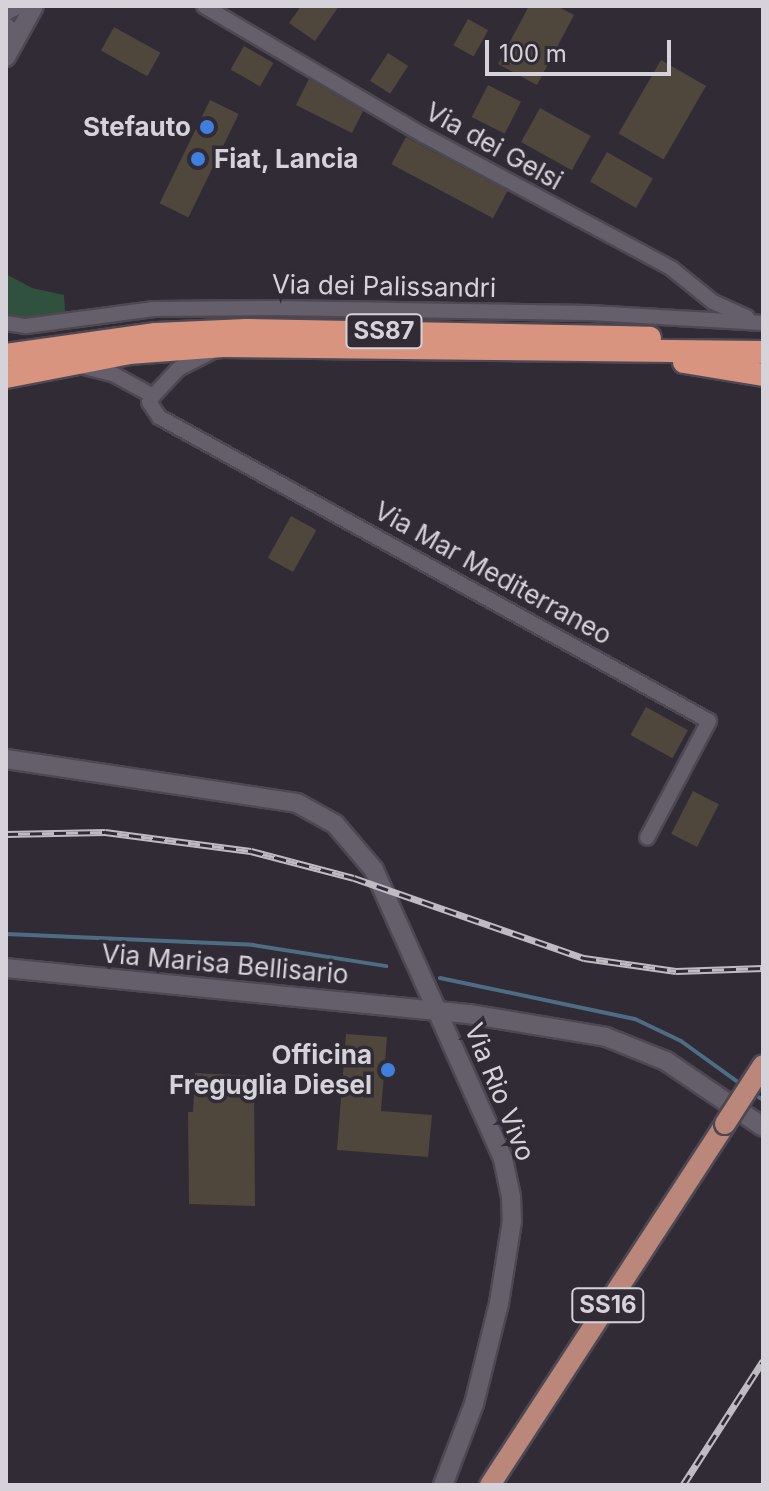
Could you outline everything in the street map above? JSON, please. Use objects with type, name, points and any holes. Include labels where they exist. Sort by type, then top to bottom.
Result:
[{"type":"highway","name":"SS87","points":[[6,355],[156,334],[247,330],[763,341]]},
{"type":"highway","name":"SS87","points":[[6,377],[68,363],[223,346],[763,352]]},
{"type":"highway","points":[[620,352],[763,375]]},
{"type":"main road","name":"SS16","points":[[490,1485],[763,1065]]},
{"type":"street","points":[[6,13],[19,6]]},
{"type":"street","points":[[9,42],[34,6]]},
{"type":"street","name":"Via dei Gelsi","points":[[204,6],[423,135],[671,268],[713,302],[763,321]]},
{"type":"street","name":"Via dei Palissandri","points":[[6,323],[26,326],[154,309],[274,308],[590,313],[763,321]]},
{"type":"street","points":[[68,363],[113,374],[153,396],[178,369],[223,346]]},
{"type":"street","name":"Via Mar Mediterraneo","points":[[153,396],[149,402],[159,417],[709,721],[647,838]]},
{"type":"street","points":[[6,759],[214,789],[316,811],[352,840],[374,870],[439,1011]]},
{"type":"street","name":"Via Marisa Bellisario","points":[[6,968],[439,1011]]},
{"type":"street","name":"Via Rio Vivo","points":[[439,1011],[635,1045],[763,1127]]},
{"type":"street","name":"Via Rio Vivo","points":[[439,1011],[503,1159],[512,1221],[474,1404],[443,1485]]},
{"type":"green space","points":[[6,274],[32,288],[64,295],[65,311],[59,317],[6,317]]},
{"type":"building","points":[[301,6],[339,6],[315,41],[289,23]]},
{"type":"building","points":[[529,6],[557,6],[574,15],[537,85],[498,64]]},
{"type":"building","points":[[468,19],[488,30],[474,56],[453,45]]},
{"type":"building","points":[[114,27],[160,53],[147,76],[101,51]]},
{"type":"building","points":[[244,46],[273,63],[260,86],[230,69]]},
{"type":"building","points":[[388,53],[408,66],[390,94],[370,81]]},
{"type":"building","points":[[661,60],[706,86],[664,160],[618,134]]},
{"type":"building","points":[[309,79],[363,111],[352,133],[296,105]]},
{"type":"building","points":[[488,85],[521,102],[505,134],[472,117]]},
{"type":"building","name":"Fiat, Lancia","points":[[210,100],[239,114],[188,217],[160,203]]},
{"type":"building","points":[[540,108],[591,136],[572,170],[521,142]]},
{"type":"building","points":[[406,137],[508,191],[493,218],[391,164]]},
{"type":"building","points":[[607,152],[653,178],[636,208],[590,181]]},
{"type":"building","points":[[291,516],[316,530],[293,572],[268,558]]},
{"type":"building","points":[[646,707],[688,730],[672,758],[630,735]]},
{"type":"building","points":[[693,791],[719,804],[697,847],[671,834]]},
{"type":"building","points":[[346,1034],[387,1037],[381,1111],[432,1115],[428,1157],[337,1150]]},
{"type":"building","points":[[195,1073],[254,1076],[255,1206],[189,1204],[188,1112],[193,1112]]},
{"type":"waterway","points":[[6,934],[253,945],[386,966]]},
{"type":"waterway","points":[[440,978],[635,1019],[681,1041],[742,1085]]},
{"type":"waterway","points":[[752,1093],[763,1100]]},
{"type":"railway","points":[[6,834],[105,832],[251,851],[354,878],[584,958],[676,971],[763,968]]},
{"type":"railway","points":[[683,1485],[763,1361]]},
{"type":"place","name":"Stefauto","points":[[207,127]]},
{"type":"place","name":"Fiat, Lancia","points":[[198,159]]},
{"type":"place","name":"Officina Freguglia Diesel","points":[[388,1070]]}]
